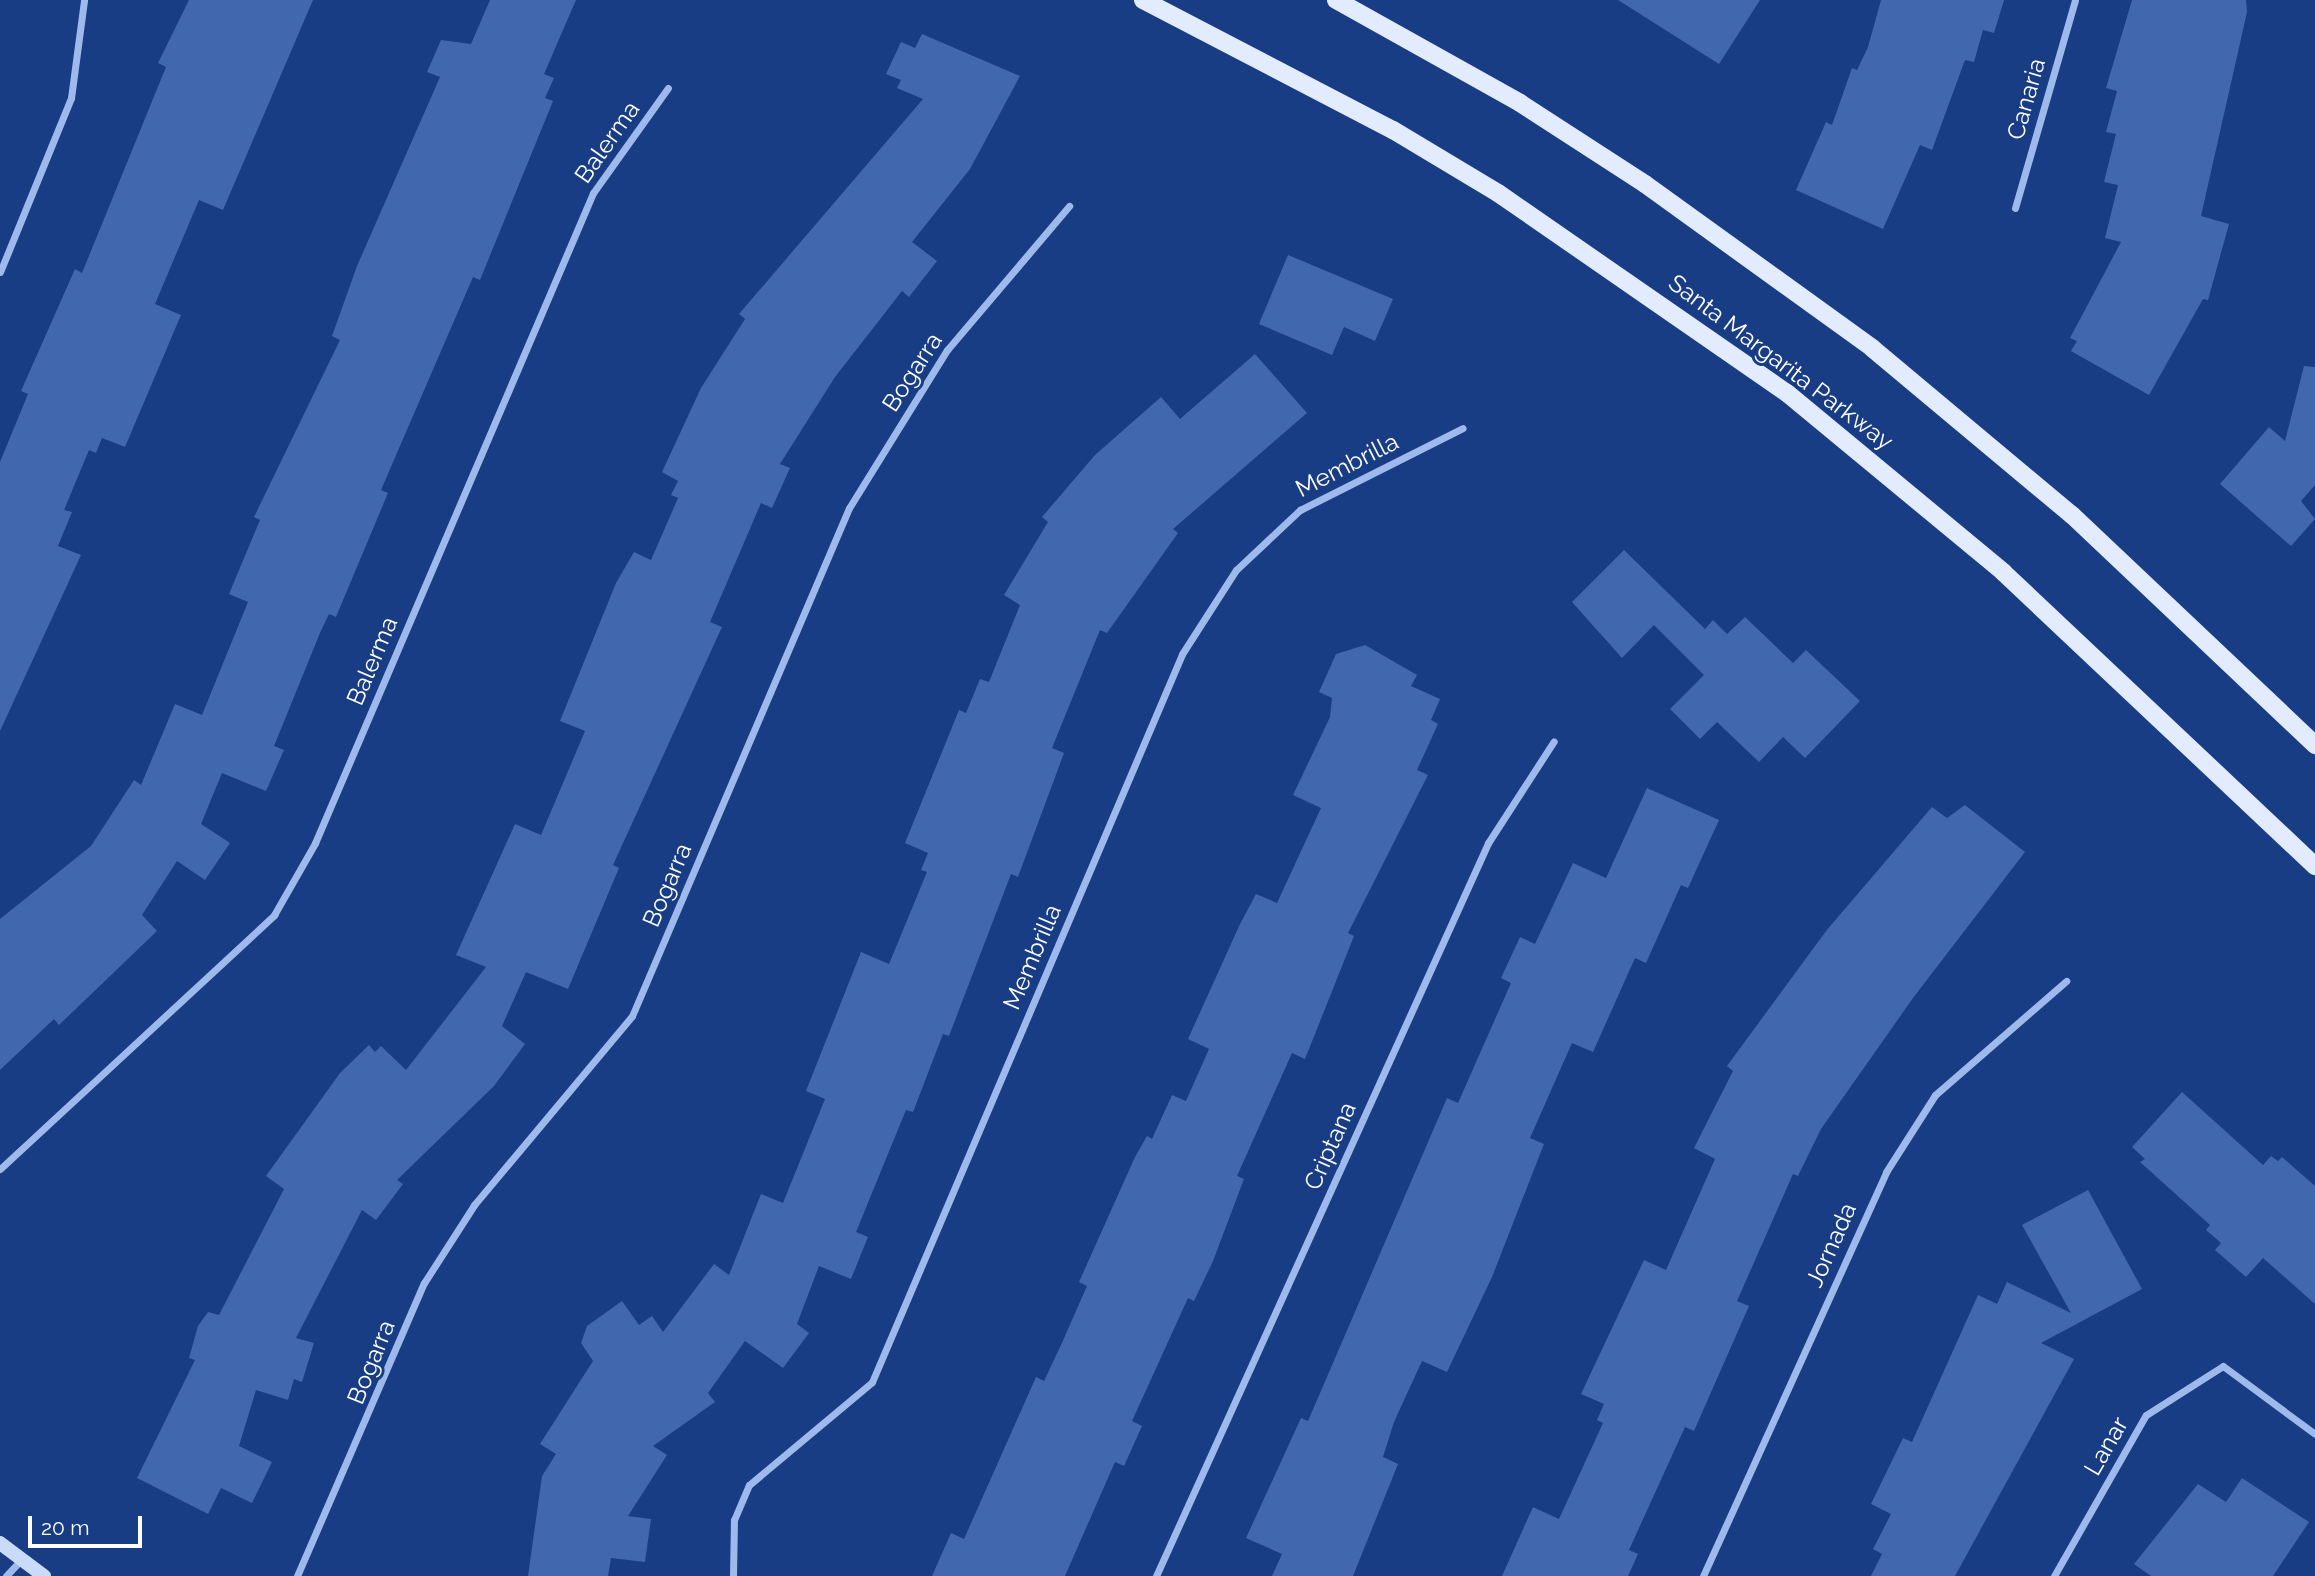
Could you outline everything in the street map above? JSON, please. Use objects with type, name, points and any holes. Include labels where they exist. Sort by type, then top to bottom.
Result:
[{"type":"main road","name":"Santa Margarita Parkway","points":[[1143,0],[1382,124],[1498,193],[1777,385],[2003,572],[2315,866]]},
{"type":"main road","points":[[1336,0],[1520,103],[1645,184],[1872,348],[2071,515],[2315,745]]},
{"type":"street","points":[[0,272],[71,98],[84,0]]},
{"type":"street","name":"Canaria","points":[[2015,208],[2075,0]]},
{"type":"street","name":"Balerma","points":[[0,1168],[274,915],[315,843],[593,194],[668,88]]},
{"type":"street","name":"Bogarra","points":[[297,1576],[424,1283],[474,1205],[632,1016],[849,508],[947,350],[1069,206]]},
{"type":"street","name":"Membrilla","points":[[733,1576],[734,1520],[749,1485],[872,1382],[1182,654],[1236,570],[1300,510],[1463,428]]},
{"type":"street","name":"Criptana","points":[[1156,1576],[1488,843],[1554,741]]},
{"type":"street","name":"Jornada","points":[[1703,1576],[1886,1172],[1935,1095],[2066,981]]},
{"type":"street","name":"Lanar","points":[[2054,1576],[2146,1415],[2223,1366],[2315,1434]]},
{"type":"street","points":[[0,1543],[44,1576]]},
{"type":"street","points":[[6,1576],[23,1558]]},
{"type":"building","points":[[189,0],[313,0],[223,210],[199,200],[155,304],[181,315],[125,447],[102,438],[96,453],[89,450],[64,510],[72,512],[58,546],[81,555],[0,731],[0,462],[28,394],[21,391],[75,269],[82,273],[166,67],[158,63]]},
{"type":"building","points":[[490,0],[576,0],[544,74],[554,78],[545,98],[553,101],[480,280],[473,277],[381,490],[388,493],[336,617],[329,614],[320,633],[274,746],[284,750],[266,791],[222,773],[201,824],[230,843],[205,880],[177,861],[142,915],[157,931],[59,1025],[54,1019],[0,1070],[0,919],[91,846],[134,780],[141,785],[175,704],[202,715],[248,602],[229,594],[260,520],[254,517],[340,340],[332,336],[357,266],[440,77],[427,72],[441,40],[471,44]]},
{"type":"building","points":[[1618,0],[1760,0],[1719,64]]},
{"type":"building","points":[[1881,0],[2004,0],[1994,33],[1983,30],[1974,62],[1965,60],[1932,150],[1920,145],[1883,229],[1796,190],[1826,122],[1832,125],[1852,68],[1857,70],[1868,47]]},
{"type":"building","points":[[2132,0],[2246,0],[2247,12],[2201,216],[2229,224],[2208,300],[2203,299],[2149,395],[2071,351],[2077,341],[2070,338],[2121,242],[2105,238],[2118,185],[2104,182],[2116,134],[2106,132],[2117,91],[2106,88]]},
{"type":"building","points":[[922,34],[1020,76],[970,169],[912,242],[937,261],[909,297],[902,291],[835,377],[780,464],[790,468],[772,508],[761,503],[710,622],[722,627],[613,865],[619,868],[568,989],[526,972],[502,1026],[525,1044],[494,1086],[397,1180],[403,1184],[376,1220],[362,1210],[296,1338],[314,1343],[302,1382],[294,1379],[288,1400],[256,1390],[239,1446],[272,1462],[252,1503],[221,1488],[208,1514],[137,1478],[195,1360],[189,1358],[198,1326],[208,1312],[219,1315],[284,1189],[266,1176],[340,1073],[369,1045],[375,1052],[381,1046],[406,1070],[486,967],[456,955],[515,824],[541,835],[585,731],[560,721],[616,583],[634,552],[651,560],[678,498],[671,495],[678,481],[662,472],[701,388],[745,319],[739,314],[923,99],[897,88],[901,80],[886,74],[901,42],[915,48]]},
{"type":"building","points":[[1288,255],[1393,299],[1375,341],[1344,327],[1332,355],[1259,324]]},
{"type":"building","points":[[1255,354],[1307,413],[1173,529],[1178,533],[1107,633],[1100,630],[1052,748],[1064,753],[1018,877],[1011,874],[949,1036],[943,1034],[913,1112],[906,1110],[856,1232],[868,1237],[851,1279],[819,1266],[797,1324],[809,1333],[783,1368],[745,1341],[708,1393],[715,1402],[653,1446],[667,1455],[628,1516],[651,1519],[645,1562],[611,1558],[608,1576],[528,1576],[542,1476],[556,1454],[540,1444],[593,1361],[581,1343],[587,1326],[622,1301],[639,1325],[652,1316],[663,1332],[714,1264],[729,1275],[761,1194],[783,1203],[825,1099],[806,1091],[861,952],[889,964],[927,872],[921,870],[928,853],[905,843],[959,710],[966,713],[980,679],[989,682],[1020,605],[1004,595],[1048,522],[1042,517],[1095,455],[1161,397],[1180,419]]},
{"type":"building","points":[[2304,366],[2315,367],[2315,485],[2301,501],[2315,519],[2291,546],[2220,484],[2269,427],[2285,441]]},
{"type":"building","points":[[1624,550],[1705,629],[1713,620],[1727,634],[1745,617],[1793,663],[1806,650],[1860,701],[1805,758],[1783,737],[1759,762],[1717,722],[1700,739],[1670,709],[1704,675],[1654,625],[1622,658],[1572,602]]},
{"type":"building","points":[[1365,645],[1417,675],[1411,686],[1440,699],[1431,720],[1438,724],[1417,770],[1428,775],[1348,933],[1354,936],[1305,1059],[1292,1053],[1237,1176],[1244,1179],[1213,1261],[1194,1301],[1188,1298],[1132,1421],[1142,1426],[1124,1466],[1115,1462],[1065,1576],[932,1576],[951,1533],[964,1539],[1036,1377],[1044,1381],[1087,1286],[1079,1282],[1135,1157],[1147,1136],[1152,1139],[1172,1095],[1186,1101],[1209,1049],[1188,1039],[1240,924],[1256,894],[1277,903],[1321,808],[1293,795],[1330,717],[1332,698],[1319,692],[1336,654]]},
{"type":"building","points":[[1647,788],[1719,820],[1688,888],[1681,885],[1646,963],[1635,958],[1593,1052],[1572,1043],[1530,1138],[1544,1144],[1492,1277],[1447,1372],[1422,1361],[1394,1422],[1383,1457],[1398,1464],[1353,1576],[1272,1576],[1282,1554],[1246,1538],[1301,1418],[1308,1421],[1447,1098],[1458,1103],[1511,983],[1501,978],[1520,937],[1535,944],[1573,863],[1606,878]]},
{"type":"building","points":[[1965,805],[2025,852],[1913,998],[1821,1129],[1798,1176],[1793,1174],[1737,1301],[1749,1306],[1694,1431],[1685,1427],[1629,1550],[1638,1554],[1628,1576],[1502,1576],[1533,1507],[1559,1519],[1603,1423],[1597,1420],[1604,1404],[1581,1394],[1644,1260],[1666,1270],[1715,1159],[1694,1148],[1733,1071],[1727,1066],[1826,931],[1932,807],[1947,818]]},
{"type":"building","points":[[2182,1092],[2263,1165],[2271,1156],[2278,1161],[2282,1157],[2315,1186],[2315,1304],[2263,1258],[2246,1277],[2215,1250],[2221,1243],[2206,1230],[2210,1225],[2140,1162],[2145,1159],[2132,1147]]},
{"type":"building","points":[[2088,1190],[2142,1289],[2041,1343],[2074,1359],[1955,1576],[1871,1576],[1882,1554],[1873,1549],[1891,1514],[1871,1504],[1903,1438],[1912,1442],[1978,1295],[1997,1304],[2007,1282],[2071,1313],[2022,1225]]},
{"type":"building","points":[[2242,1478],[2309,1522],[2273,1576],[2151,1576],[2134,1564],[2198,1484],[2226,1502]]}]
